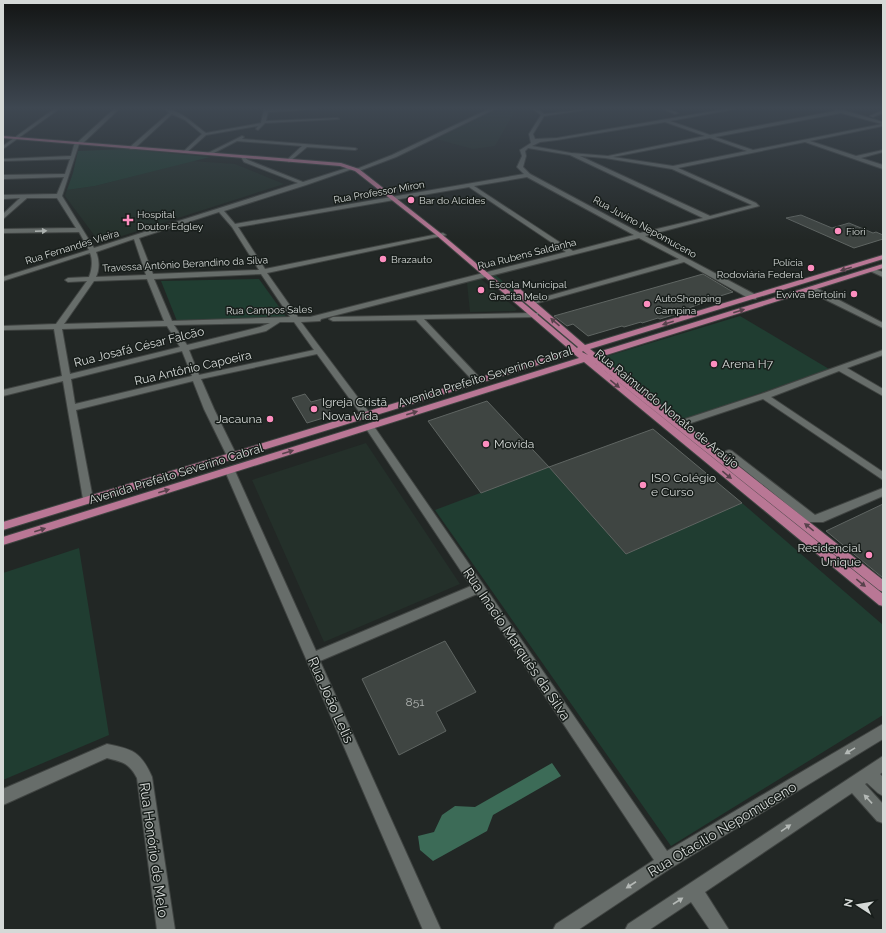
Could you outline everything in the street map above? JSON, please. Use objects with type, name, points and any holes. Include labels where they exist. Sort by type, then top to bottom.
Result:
[{"type":"main road","points":[[192,153],[289,161],[354,169]]},
{"type":"main road","name":"Rua Raimundo Nonato de Araújo","points":[[354,169],[440,234],[490,274],[535,315],[580,349]]},
{"type":"main road","name":"Avenida Prefeito Severino Cabral","points":[[3,541],[230,470],[478,380],[883,257]]},
{"type":"main road","name":"Avenida Prefeito Severino Cabral","points":[[3,526],[232,456],[368,421],[590,358],[883,266]]},
{"type":"main road","name":"Rua Raimundo Nonato de Araújo","points":[[490,274],[531,302],[590,358],[883,601]]},
{"type":"main road","name":"Rua Raimundo Nonato de Araújo","points":[[590,358],[679,424],[883,586]]},
{"type":"street","points":[[59,196],[75,153]]},
{"type":"street","points":[[289,161],[298,153]]},
{"type":"street","name":"Rua Fernandes Vieira","points":[[3,279],[354,169],[401,153]]},
{"type":"street","points":[[523,153],[524,156],[520,167],[528,175]]},
{"type":"street","points":[[566,153],[709,218]]},
{"type":"street","points":[[604,157],[626,153]]},
{"type":"street","points":[[571,154],[604,157],[673,168],[749,153]]},
{"type":"street","points":[[839,153],[883,167]]},
{"type":"street","points":[[855,158],[877,153]]},
{"type":"street","points":[[3,160],[73,157]]},
{"type":"street","points":[[243,157],[246,161],[304,184]]},
{"type":"street","name":"Rua Rubens Saldanha","points":[[311,319],[748,209],[755,205],[673,168]]},
{"type":"street","points":[[3,177],[67,175]]},
{"type":"street","name":"Rua Professor Miron","points":[[234,226],[528,175]]},
{"type":"street","name":"Rua Juvino Nepomuceno","points":[[528,175],[753,297]]},
{"type":"street","points":[[471,186],[572,253]]},
{"type":"street","points":[[3,197],[59,196]]},
{"type":"street","points":[[59,196],[93,251],[95,257],[95,268],[92,279],[58,327],[88,500]]},
{"type":"street","points":[[4,215],[25,197]]},
{"type":"street","name":"Rua Inacio Marquês da Silva","points":[[220,211],[234,226],[262,272],[368,421],[479,588],[665,862]]},
{"type":"street","points":[[3,231],[80,230]]},
{"type":"street","name":"Travessa Antônio Berandino da Silva","points":[[68,280],[262,272],[440,234]]},
{"type":"street","points":[[136,237],[150,277],[169,323],[184,347],[209,409],[232,456]]},
{"type":"street","points":[[531,302],[684,260]]},
{"type":"street","points":[[872,270],[883,275]]},
{"type":"street","points":[[815,288],[876,318],[883,326]]},
{"type":"street","name":"Rua Campos Sales","points":[[3,328],[296,319],[535,315]]},
{"type":"street","points":[[418,317],[478,380]]},
{"type":"street","name":"Rua Josafá César Falcão","points":[[3,393],[67,378],[184,347],[263,329],[278,320]]},
{"type":"street","name":"Rua Antônio Capoeira","points":[[72,408],[196,378],[319,351]]},
{"type":"street","points":[[679,424],[764,396],[883,352]]},
{"type":"street","points":[[840,368],[883,393]]},
{"type":"street","points":[[764,396],[883,478]]},
{"type":"street","points":[[729,453],[813,519],[819,519],[883,492]]},
{"type":"street","name":"Rua João Lelis","points":[[230,470],[432,930]]},
{"type":"street","points":[[313,658],[479,588]]},
{"type":"street","name":"Rua Otacílio Nepomuceno","points":[[562,930],[665,862],[883,731]]},
{"type":"street","name":"Rua Honório de Melo","points":[[3,797],[107,751],[125,754],[137,763],[144,777],[166,930]]},
{"type":"street","points":[[634,930],[883,763]]},
{"type":"street","points":[[868,773],[883,788]]},
{"type":"street","points":[[853,783],[883,815]]},
{"type":"street","points":[[694,891],[720,930]]},
{"type":"shaded area","points":[[78,153],[163,153],[210,157],[95,186],[67,190]]},
{"type":"shaded area","name":"Hospital Doutor Edgley","points":[[192,161],[235,164],[284,184],[100,243],[65,196],[67,190],[95,186]]},
{"type":"shaded area","points":[[494,274],[582,347],[575,349],[489,275]]},
{"type":"shaded area","points":[[259,279],[287,318],[177,321],[161,281]]},
{"type":"shaded area","name":"Escola Municipal Gracita Melo","points":[[481,279],[517,309],[515,311],[470,312],[467,283]]},
{"type":"shaded area","name":"Arena H7","points":[[740,316],[829,369],[678,422],[601,358]]},
{"type":"shaded area","points":[[366,443],[460,584],[324,642],[252,480]]},
{"type":"shaded area","points":[[549,467],[626,554],[742,503],[883,625],[883,715],[671,846],[435,510]]},
{"type":"shaded area","points":[[79,548],[109,735],[3,780],[3,573]]},
{"type":"shaded area","points":[[552,763],[561,776],[493,815],[487,831],[433,861],[420,850],[418,836],[434,832],[442,815],[455,806],[475,807]]},
{"type":"building","name":"Fiori","points":[[801,215],[832,228],[849,223],[873,233],[876,232],[883,235],[883,239],[854,248],[786,218]]},
{"type":"building","name":"AutoShopping Campina","points":[[703,274],[733,292],[704,301],[705,302],[678,312],[680,313],[660,319],[658,318],[624,327],[622,326],[588,336],[573,324],[567,326],[554,316]]},
{"type":"building","name":"Igreja Cristã Nova Vida","points":[[305,394],[311,402],[322,399],[333,415],[307,423],[292,398]]},
{"type":"building","name":"Movida","points":[[487,401],[549,467],[481,493],[428,421]]},
{"type":"building","name":"ISO Colégio e Curso","points":[[653,429],[742,503],[626,554],[549,467]]},
{"type":"building","name":"Residencial Unique","points":[[883,504],[883,578],[826,531]]},
{"type":"building","points":[[445,641],[476,692],[436,712],[446,731],[399,755],[362,679]]},
{"type":"place","name":"Bar do Alcides","points":[[411,200]]},
{"type":"place","name":"Hospital Doutor Edgley","points":[[128,220]]},
{"type":"place","name":"Fiori","points":[[838,231]]},
{"type":"place","name":"Brazauto","points":[[383,259]]},
{"type":"place","name":"Polícia Rodoviária Federal","points":[[811,268]]},
{"type":"place","name":"Escola Municipal Gracita Melo","points":[[481,290]]},
{"type":"place","name":"Evviva Bertolini","points":[[854,294]]},
{"type":"place","name":"AutoShopping Campina","points":[[647,304]]},
{"type":"place","name":"Arena H7","points":[[714,364]]},
{"type":"place","name":"Igreja Cristã Nova Vida","points":[[314,409]]},
{"type":"place","name":"Jacauna","points":[[270,419]]},
{"type":"place","name":"Movida","points":[[486,444]]},
{"type":"place","name":"ISO Colégio e Curso","points":[[643,485]]},
{"type":"place","name":"Residencial Unique","points":[[869,555]]}]
